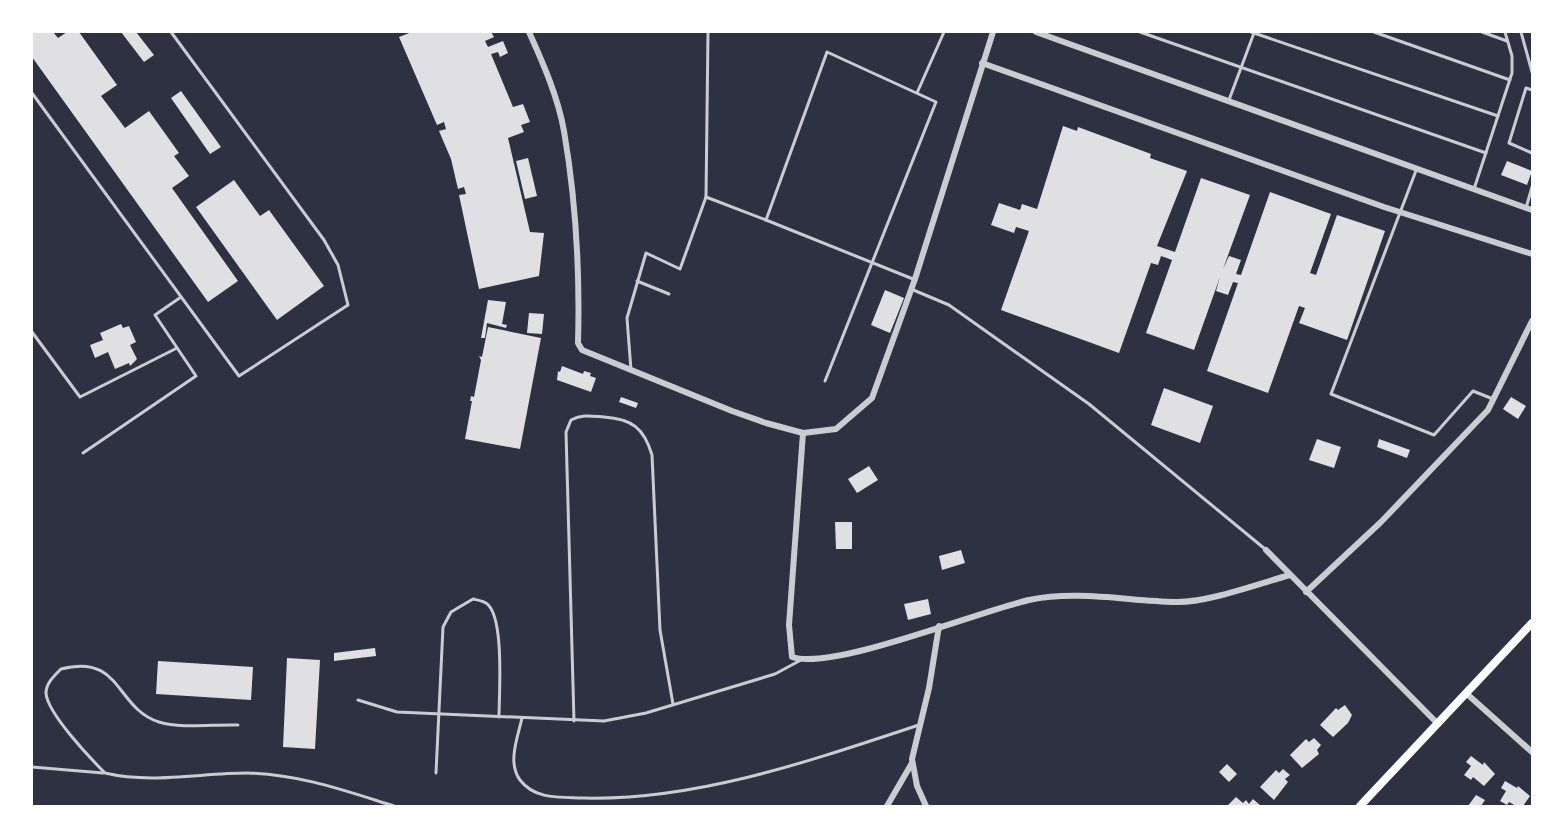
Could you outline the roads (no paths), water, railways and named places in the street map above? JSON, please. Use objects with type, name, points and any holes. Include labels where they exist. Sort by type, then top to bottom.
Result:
[{"type":"main road","points":[[1360,807],[1533,623]]},
{"type":"street","points":[[529,32],[543,63],[564,130],[580,266],[578,343],[582,350],[732,411],[803,434],[836,429],[872,398],[915,279],[993,32]]},
{"type":"street","points":[[1036,32],[1529,209]]},
{"type":"street","points":[[982,63],[1384,207],[1533,254]]},
{"type":"street","points":[[1306,592],[1388,514],[1473,426],[1493,399],[1533,321]]},
{"type":"street","points":[[803,434],[789,625],[790,652],[792,657],[801,660],[851,652],[1036,599],[1087,597],[1176,602],[1198,600],[1290,575]]},
{"type":"street","points":[[1266,550],[1438,724]]},
{"type":"street","points":[[887,807],[912,764],[939,626]]},
{"type":"street","points":[[1467,694],[1533,752]]},
{"type":"street","points":[[912,764],[917,786],[926,807]]},
{"type":"lane","points":[[32,93],[239,376],[348,305],[338,265],[324,240],[171,32]]},
{"type":"lane","points":[[631,370],[627,318],[646,253],[680,268],[706,197],[708,32]]},
{"type":"lane","points":[[917,93],[944,32]]},
{"type":"lane","points":[[1140,32],[1486,153]]},
{"type":"lane","points":[[1229,100],[1253,32],[1498,116]]},
{"type":"lane","points":[[1374,32],[1510,80]]},
{"type":"lane","points":[[1482,32],[1507,41]]},
{"type":"lane","points":[[1474,189],[1513,66],[1504,32]]},
{"type":"lane","points":[[1521,32],[1533,72]]},
{"type":"lane","points":[[766,220],[827,52],[936,102],[825,381]]},
{"type":"lane","points":[[1533,90],[1526,88],[1509,143],[1533,153]]},
{"type":"lane","points":[[1417,168],[1331,394],[1434,435],[1473,391],[1493,399]]},
{"type":"lane","points":[[1529,209],[1533,187]]},
{"type":"lane","points":[[706,197],[915,279]]},
{"type":"lane","points":[[637,280],[669,294]]},
{"type":"lane","points":[[911,289],[949,305],[1089,404],[1266,550]]},
{"type":"lane","points":[[82,453],[196,376],[155,315],[181,297]]},
{"type":"lane","points":[[32,332],[80,397],[177,348]]},
{"type":"lane","points":[[574,721],[566,432],[571,420],[581,415],[623,419],[637,428],[647,439],[652,455],[660,630],[673,704]]},
{"type":"lane","points":[[436,773],[443,627],[451,612],[473,599],[487,603],[494,613],[498,638],[499,717]]},
{"type":"lane","points":[[358,700],[397,712],[604,721],[673,704],[775,674],[801,660]]},
{"type":"lane","points":[[105,773],[90,758],[50,705],[46,693],[51,680],[61,669],[84,667],[111,676],[138,711],[160,722],[238,725]]},
{"type":"lane","points":[[522,718],[514,763],[519,778],[529,789],[548,797],[610,799],[663,795],[800,764],[919,725]]},
{"type":"lane","points":[[32,767],[156,777],[269,774],[337,788],[394,807]]}]
